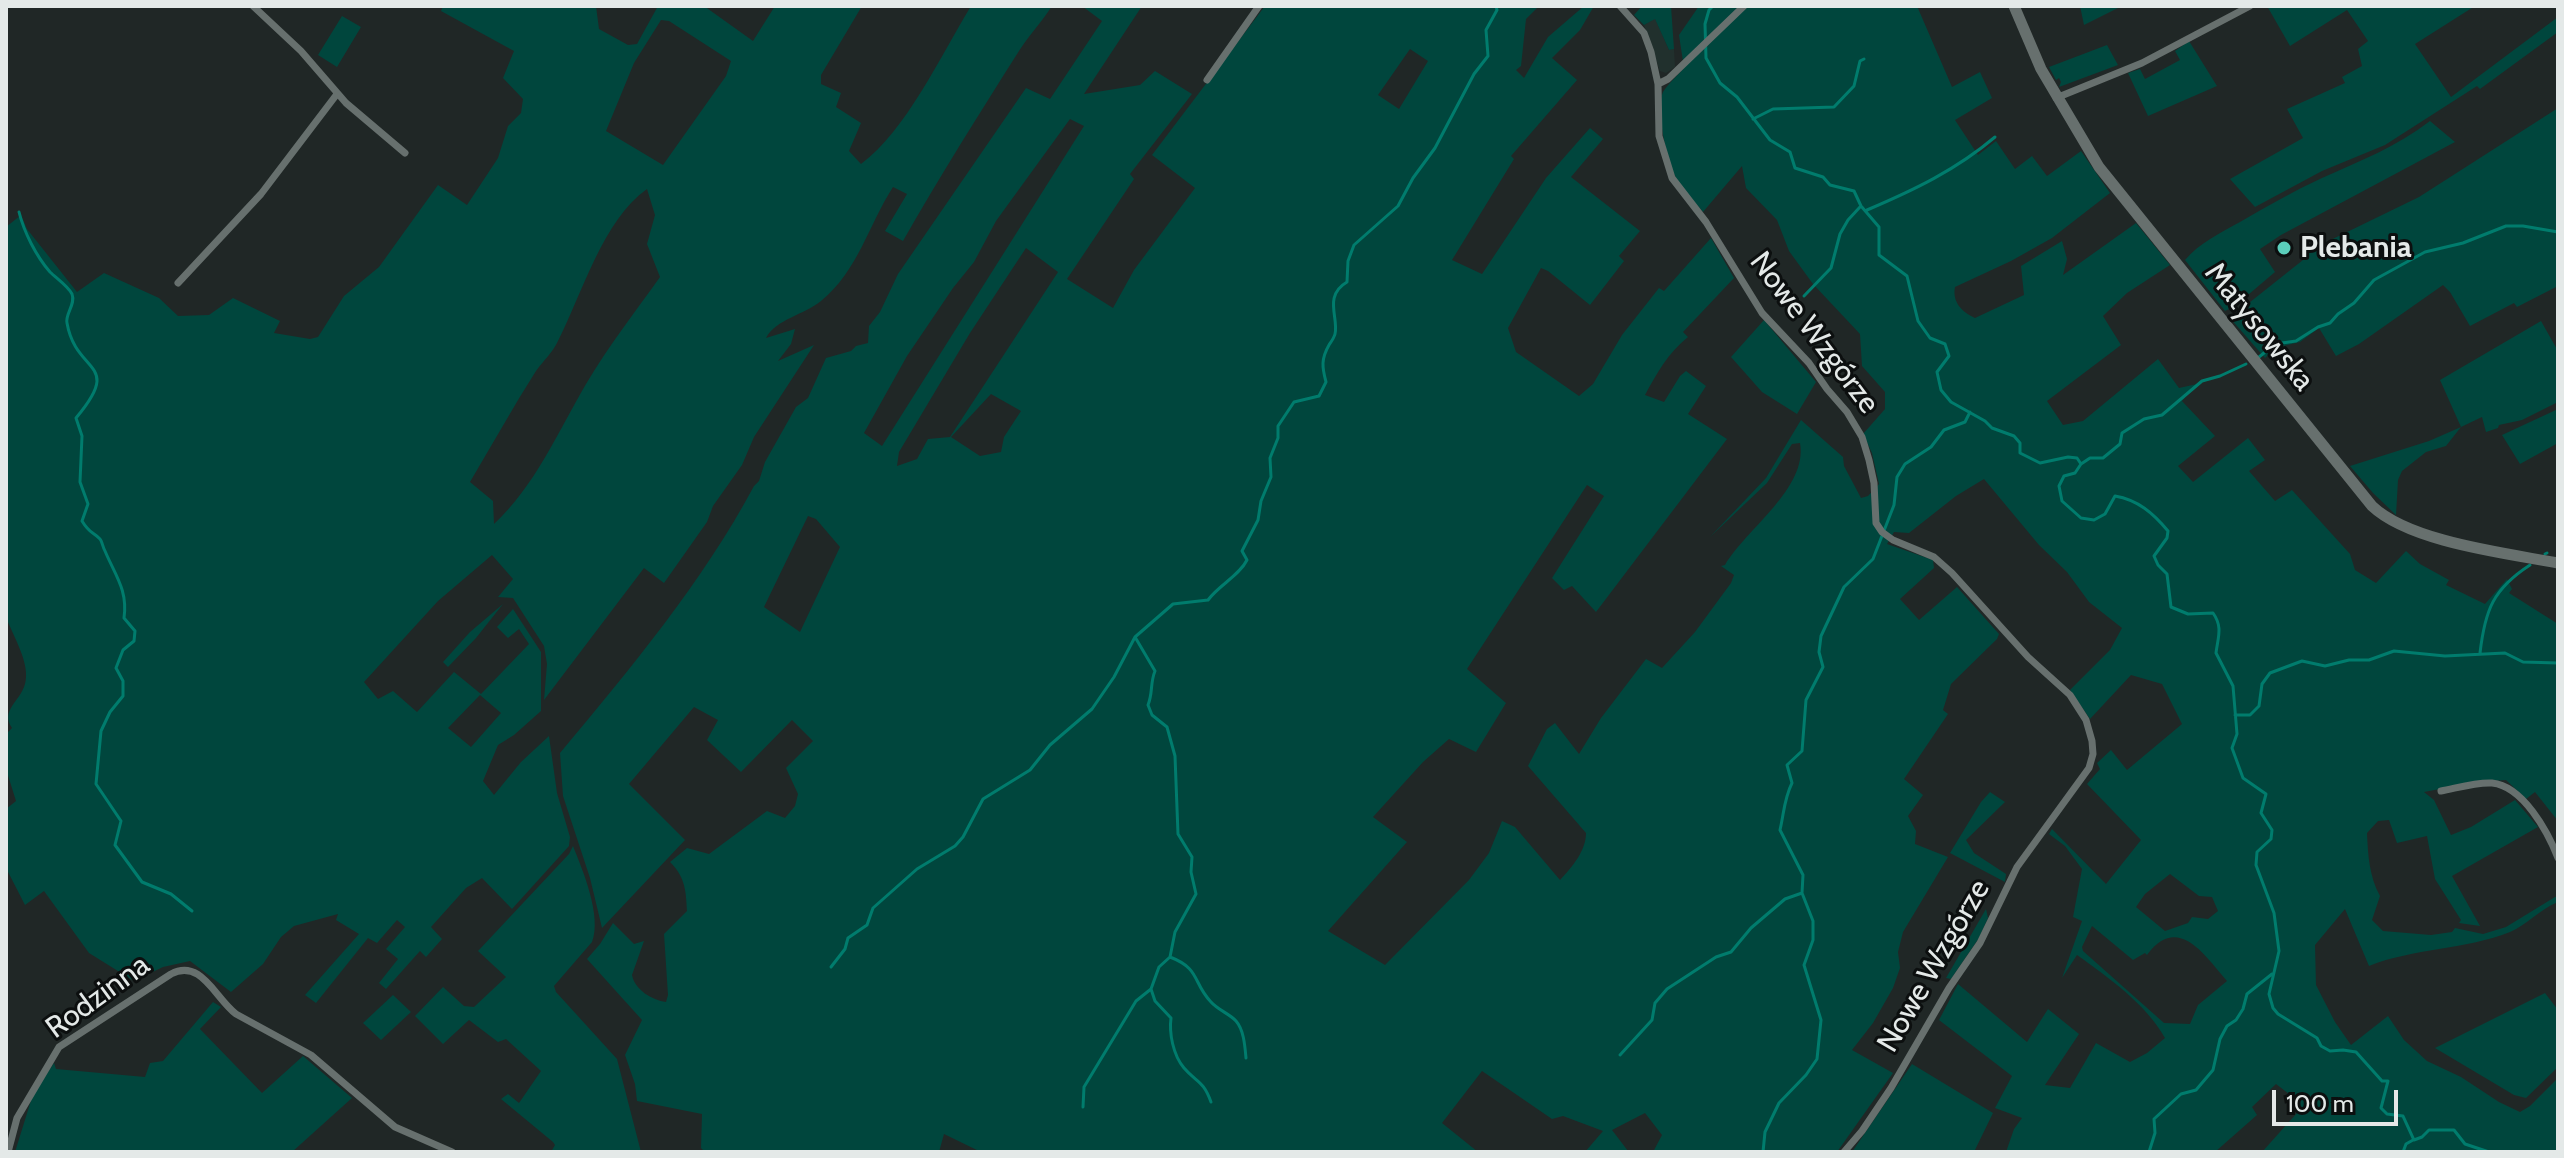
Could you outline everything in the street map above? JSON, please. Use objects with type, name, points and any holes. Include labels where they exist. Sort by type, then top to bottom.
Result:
[{"type":"street","points":[[253,6],[301,51],[337,94],[405,153]]},
{"type":"street","points":[[1207,80],[1259,6]]},
{"type":"street","points":[[1620,6],[1644,33],[1658,84],[1668,79],[1744,6]]},
{"type":"street","name":"Matysowska","points":[[2014,6],[2056,98],[2099,167],[2381,515],[2414,531],[2558,563]]},
{"type":"street","points":[[2056,98],[2142,63],[2250,6]]},
{"type":"street","name":"Nowe Wzgórze","points":[[1658,84],[1659,136],[1672,178],[1706,222],[1762,313],[1809,363],[1855,425],[1869,460],[1874,483],[1876,523],[1882,532],[1934,557],[1952,573],[2028,657],[2070,695],[2086,720],[2092,741],[2093,754],[2084,776],[2017,867],[1980,943],[1949,988],[1891,1088],[1844,1152]]},
{"type":"street","points":[[178,283],[261,194],[337,94]]},
{"type":"street","points":[[2441,791],[2490,783],[2503,786],[2526,804],[2539,821],[2558,858]]},
{"type":"street","name":"Rodzinna","points":[[8,1152],[21,1110],[59,1047],[171,974],[186,969],[198,973],[226,1007],[236,1014],[311,1055],[395,1127],[452,1152]]},
{"type":"shaded area","points":[[1655,18],[1669,50],[1674,49],[1675,67],[1666,73],[1660,71],[1644,25]]},
{"type":"green space","points":[[443,6],[596,6],[599,29],[628,45],[637,44],[658,6],[704,6],[753,41],[775,6],[862,6],[821,75],[821,84],[841,93],[836,107],[861,123],[849,151],[861,164],[877,150],[908,112],[971,6],[1052,6],[1019,51],[903,241],[885,231],[907,194],[893,187],[853,262],[834,289],[814,306],[776,326],[766,338],[795,329],[791,344],[778,361],[814,345],[754,437],[742,465],[713,506],[707,522],[664,583],[644,568],[544,700],[547,664],[544,646],[513,598],[498,597],[513,579],[492,555],[438,601],[364,682],[378,699],[393,691],[417,712],[454,672],[481,694],[529,644],[519,629],[508,638],[497,627],[513,609],[541,652],[541,711],[498,745],[483,781],[494,795],[521,762],[549,736],[557,793],[570,837],[569,846],[512,909],[482,878],[466,888],[431,927],[442,939],[426,957],[420,951],[386,989],[379,983],[398,959],[386,949],[405,927],[397,920],[377,943],[368,938],[316,1003],[305,995],[359,934],[336,920],[338,914],[294,926],[281,937],[263,964],[231,992],[190,961],[163,967],[134,981],[89,953],[44,891],[25,905],[6,868],[6,809],[16,801],[6,769],[6,734],[12,728],[8,716],[23,690],[26,668],[6,617],[6,227],[21,215],[27,229],[77,292],[104,273],[159,298],[178,316],[209,315],[233,298],[280,321],[274,333],[310,339],[318,337],[344,296],[379,267],[438,185],[467,205],[498,158],[508,126],[521,113],[523,99],[503,78],[514,51],[441,11]],"holes":[[[661,20],[669,21],[731,61],[726,76],[663,165],[606,131],[634,63]],[[647,189],[655,215],[647,244],[660,277],[594,370],[534,476],[494,524],[493,501],[470,482],[527,385],[556,345],[606,238],[632,203]],[[480,695],[501,713],[471,747],[448,728]]]},
{"type":"green space","points":[[1082,6],[1142,6],[1084,94],[1140,85],[1155,71],[1192,94],[1130,174],[1134,179],[1067,279],[1113,308],[1134,270],[1195,188],[1152,155],[1265,6],[1539,6],[1526,19],[1521,66],[1516,70],[1524,78],[1548,37],[1584,6],[1594,6],[1580,30],[1552,58],[1577,80],[1511,156],[1514,159],[1452,260],[1482,274],[1546,178],[1590,128],[1603,139],[1571,177],[1640,231],[1619,256],[1624,261],[1590,305],[1541,268],[1508,328],[1516,352],[1579,396],[1593,384],[1622,335],[1659,288],[1664,291],[1711,238],[1734,278],[1683,332],[1688,337],[1669,357],[1645,395],[1664,402],[1686,371],[1706,386],[1688,414],[1727,439],[1596,612],[1572,586],[1564,590],[1552,578],[1604,496],[1587,485],[1467,669],[1506,703],[1476,752],[1449,739],[1423,762],[1373,817],[1407,842],[1328,931],[1385,965],[1469,880],[1489,853],[1502,821],[1515,827],[1560,880],[1581,852],[1586,833],[1528,766],[1547,729],[1555,723],[1579,754],[1601,718],[1646,659],[1662,668],[1695,632],[1731,583],[1734,575],[1721,566],[1773,507],[1795,476],[1800,460],[1800,443],[1792,444],[1767,483],[1710,537],[1766,478],[1801,420],[1843,457],[1844,466],[1861,498],[1868,496],[1879,484],[1872,453],[1863,434],[1885,409],[1885,392],[1862,366],[1860,334],[1813,284],[1789,251],[1777,220],[1746,188],[1742,166],[1703,212],[1676,178],[1663,135],[1660,110],[1663,92],[1684,68],[1679,35],[1699,6],[1917,6],[1952,87],[1980,72],[1992,98],[1955,120],[1978,155],[1996,141],[2015,169],[2032,156],[2047,176],[2081,151],[2110,193],[2052,238],[1955,287],[1955,297],[1962,310],[1975,318],[2024,295],[2021,266],[2062,241],[2067,259],[2063,275],[2136,223],[2170,265],[2127,293],[2103,316],[2121,345],[2047,401],[2063,425],[2083,421],[2158,359],[2179,388],[2197,384],[2182,401],[2215,436],[2178,466],[2193,482],[2248,438],[2265,460],[2249,471],[2275,501],[2292,490],[2350,554],[2355,570],[2376,583],[2406,551],[2420,564],[2449,580],[2446,585],[2485,604],[2507,579],[2512,589],[2509,593],[2558,624],[2558,821],[2535,792],[2526,799],[2506,780],[2424,792],[2434,800],[2451,835],[2471,827],[2515,800],[2538,827],[2452,876],[2480,926],[2459,923],[2461,920],[2435,879],[2427,836],[2397,843],[2389,820],[2378,821],[2367,833],[2371,873],[2380,896],[2372,920],[2383,931],[2431,935],[2452,932],[2455,928],[2483,934],[2506,927],[2555,897],[2558,897],[2558,902],[2510,932],[2493,938],[2369,966],[2345,909],[2315,945],[2316,985],[2351,1045],[2388,1016],[2404,1040],[2427,1061],[2520,1112],[2558,1078],[2558,1152],[2262,1152],[2297,1113],[2293,1097],[2276,1084],[2252,1107],[2257,1115],[2215,1152],[2006,1152],[2014,1129],[2022,1118],[1995,1108],[2012,1076],[1939,1020],[1958,984],[2027,1042],[2048,1009],[2079,1034],[2045,1085],[2070,1088],[2096,1043],[2130,1062],[2165,1038],[2137,1002],[2077,955],[2062,978],[2082,921],[2073,917],[2082,869],[2065,846],[2049,834],[2052,829],[2106,884],[2141,840],[2087,784],[2100,769],[2097,763],[2111,750],[2127,770],[2182,724],[2162,684],[2131,675],[2090,719],[2070,690],[2110,650],[2122,628],[2089,602],[2067,572],[2039,545],[1984,479],[1956,496],[1909,533],[1894,532],[1887,544],[1933,560],[1934,568],[1900,599],[1919,620],[1957,587],[1999,634],[1951,684],[1943,710],[1948,714],[1904,779],[1923,795],[1908,816],[1916,831],[1915,844],[1948,857],[1903,932],[1898,952],[1900,968],[1893,988],[1873,1023],[1852,1050],[1893,1073],[1837,1152],[1653,1152],[1662,1135],[1645,1113],[1612,1130],[1628,1151],[1635,1152],[1585,1152],[1603,1131],[1563,1116],[1552,1119],[1482,1071],[1442,1123],[1478,1152],[981,1152],[944,1134],[939,1152],[705,1152],[701,1148],[702,1114],[637,1101],[625,1055],[642,1020],[587,959],[613,923],[634,944],[644,941],[632,975],[645,993],[666,1002],[664,934],[687,911],[684,884],[670,862],[687,848],[709,854],[767,811],[785,818],[795,806],[798,794],[786,768],[813,741],[792,720],[741,772],[707,740],[718,720],[694,707],[629,784],[685,840],[602,928],[590,878],[563,796],[560,753],[638,657],[712,557],[759,481],[765,462],[796,407],[808,398],[826,358],[868,343],[869,326],[880,312],[898,274],[1026,88],[1050,99],[1102,21]],"holes":[[[1410,49],[1428,61],[1399,109],[1378,95]],[[1070,119],[1084,126],[882,446],[864,433],[907,356],[974,262],[996,221]],[[1026,248],[1058,272],[950,437],[928,439],[917,459],[897,466],[899,452],[970,333]],[[991,394],[1021,411],[1004,437],[1001,452],[980,456],[951,437]],[[808,516],[816,519],[840,547],[800,632],[764,607]],[[2170,874],[2199,896],[2212,897],[2218,911],[2208,919],[2192,917],[2188,923],[2165,931],[2136,907],[2145,894]],[[2092,926],[2133,960],[2145,953],[2147,955],[2158,943],[2169,938],[2180,938],[2200,951],[2227,981],[2198,1005],[2190,1024],[2164,1023],[2083,951]]]},
{"type":"green space","points":[[1642,6],[1671,6],[1674,49],[1669,50],[1655,19],[1644,25],[1634,15]]},
{"type":"green space","points":[[2080,6],[2122,6],[2084,25]]},
{"type":"green space","points":[[2267,6],[2475,6],[2415,44],[2451,97],[2558,17],[2558,32],[2480,89],[2477,86],[2385,145],[2322,171],[2255,207],[2230,179],[2303,138],[2287,109],[2345,83],[2342,77],[2362,66],[2358,49],[2368,41],[2347,10],[2290,46]]},
{"type":"green space","points":[[342,16],[361,27],[337,67],[318,55]]},
{"type":"green space","points":[[2189,41],[2217,86],[2148,116],[2128,73],[2140,69],[2145,79],[2180,60],[2175,51]]},
{"type":"green space","points":[[2107,45],[2118,65],[2059,87],[2059,78],[2056,80],[2049,67]]},
{"type":"green space","points":[[2558,108],[2558,286],[2517,307],[2514,303],[2470,326],[2443,285],[2359,344],[2336,356],[2319,328],[2300,342],[2275,348],[2265,358],[2230,318],[2308,256],[2306,252],[2419,197]]},
{"type":"green space","points":[[2430,121],[2455,142],[2260,249],[2275,272],[2235,306],[2225,311],[2185,260],[2218,234],[2301,188],[2391,146]]},
{"type":"green space","points":[[1764,320],[1816,382],[1797,414],[1762,392],[1731,357]]},
{"type":"green space","points":[[2541,321],[2558,351],[2558,402],[2522,420],[2499,425],[2486,432],[2482,417],[2461,427],[2440,380]]},
{"type":"green space","points":[[2558,409],[2558,443],[2520,464],[2502,435]]},
{"type":"green space","points":[[2461,427],[2446,446],[2426,452],[2402,471],[2398,480],[2396,515],[2350,466],[2429,441]]},
{"type":"green space","points":[[503,604],[448,667],[443,662],[470,632]]},
{"type":"green space","points":[[1990,792],[2005,802],[1966,840],[1974,853],[2006,874],[2005,882],[1950,853]]},
{"type":"green space","points":[[573,846],[590,894],[594,931],[592,942],[554,986],[556,992],[617,1059],[641,1152],[551,1152],[555,1145],[553,1142],[501,1099],[508,1094],[519,1103],[541,1071],[506,1039],[498,1042],[469,1020],[443,1044],[415,1016],[443,987],[464,1006],[474,1007],[506,977],[478,951],[569,854]]},
{"type":"green space","points":[[1986,909],[1988,918],[1979,938],[1951,979],[1946,978]]},
{"type":"green space","points":[[2545,993],[2558,1010],[2558,1067],[2526,1098],[2514,1095],[2435,1048]]},
{"type":"green space","points":[[393,995],[411,1012],[381,1040],[363,1023]]},
{"type":"green space","points":[[213,1002],[221,1007],[200,1029],[262,1093],[303,1056],[352,1098],[292,1152],[15,1152],[33,1094],[54,1063],[56,1069],[145,1077],[150,1063],[163,1061]]},
{"type":"green space","points":[[1912,1064],[1993,1113],[1974,1152],[1852,1152]]},
{"type":"waterway","points":[[1083,1107],[1084,1087],[1136,1001],[1151,989],[1159,967],[1170,957],[1175,932],[1196,894],[1191,872],[1192,857],[1178,834],[1175,756],[1167,727],[1152,715],[1148,705],[1155,671],[1135,637],[1173,604],[1208,600],[1247,560],[1242,551],[1258,520],[1261,501],[1271,477],[1270,458],[1278,438],[1278,426],[1294,402],[1319,396],[1326,382],[1323,363],[1335,334],[1334,300],[1347,282],[1348,261],[1354,245],[1398,206],[1413,178],[1435,148],[1474,74],[1488,56],[1486,30],[1497,10],[1496,6]]},
{"type":"waterway","points":[[1713,6],[1705,24],[1706,58],[1720,83],[1737,97],[1770,140],[1790,152],[1795,168],[1823,177],[1830,185],[1854,191],[1861,206],[1879,227],[1879,255],[1907,276],[1918,321],[1930,338],[1945,344],[1949,356],[1937,372],[1941,390],[1951,402],[1992,428],[2014,436],[2020,443],[2020,453],[2040,463],[2077,458],[2081,464],[2075,473],[2064,476],[2059,486],[2062,501],[2081,518],[2094,520],[2105,514],[2115,496],[2144,508],[2168,531],[2167,538],[2154,556],[2167,574],[2171,607],[2188,614],[2213,613],[2216,618],[2219,632],[2216,653],[2233,686],[2237,734],[2232,748],[2243,778],[2266,794],[2261,813],[2272,830],[2271,839],[2257,852],[2256,865],[2274,913],[2279,951],[2269,994],[2273,1008],[2317,1038],[2321,1046],[2330,1051],[2356,1052],[2382,1081],[2388,1081],[2381,1108],[2387,1114],[2403,1116],[2414,1140],[2429,1130],[2454,1130],[2465,1144],[2489,1152]]},
{"type":"waterway","points":[[1753,119],[1773,109],[1834,107],[1854,86],[1860,61],[1864,59]]},
{"type":"waterway","points":[[1867,210],[1934,178],[1995,137]]},
{"type":"waterway","points":[[1804,296],[1831,268],[1840,234],[1860,207]]},
{"type":"waterway","points":[[19,212],[27,236],[40,259],[72,294],[67,320],[72,340],[97,377],[90,400],[76,418],[82,436],[80,482],[88,504],[82,521],[101,540],[120,583],[124,618],[135,631],[134,641],[123,650],[116,668],[123,681],[123,696],[110,712],[101,731],[96,784],[121,821],[115,845],[142,882],[171,894],[192,911]]},
{"type":"waterway","points":[[2259,357],[2275,344],[2296,341],[2330,323],[2354,303],[2374,280],[2425,252],[2463,243],[2506,226],[2558,232]]},
{"type":"waterway","points":[[2081,464],[2090,458],[2103,458],[2120,444],[2122,433],[2144,419],[2162,415],[2202,381],[2246,364]]},
{"type":"waterway","points":[[1763,1152],[1765,1132],[1779,1103],[1817,1059],[1821,1020],[1804,965],[1813,940],[1813,921],[1802,893],[1803,875],[1780,830],[1792,783],[1787,765],[1802,751],[1806,700],[1823,667],[1819,652],[1821,636],[1844,587],[1873,559],[1894,505],[1897,477],[1905,464],[1931,447],[1944,430],[1965,422],[1970,412]]},
{"type":"waterway","points":[[2480,653],[2493,602],[2507,583],[2530,565]]},
{"type":"waterway","points":[[831,967],[845,949],[848,938],[867,925],[873,908],[917,869],[955,846],[983,799],[1030,770],[1050,745],[1092,709],[1114,677],[1135,637]]},
{"type":"waterway","points":[[2235,715],[2250,715],[2259,706],[2262,684],[2270,673],[2302,661],[2325,666],[2349,660],[2369,660],[2394,651],[2445,656],[2505,653],[2523,662],[2558,663]]},
{"type":"waterway","points":[[1620,1055],[1652,1020],[1655,1003],[1667,989],[1716,957],[1731,952],[1751,928],[1785,899],[1802,893]]},
{"type":"waterway","points":[[1170,957],[1187,966],[1211,1002],[1236,1021],[1242,1034],[1246,1058]]},
{"type":"waterway","points":[[2149,1152],[2155,1133],[2154,1119],[2181,1094],[2196,1090],[2213,1070],[2220,1039],[2227,1026],[2236,1020],[2243,1009],[2247,994],[2272,974]]},
{"type":"waterway","points":[[1151,989],[1155,1001],[1171,1018],[1171,1037],[1177,1057],[1202,1086],[1211,1102]]},
{"type":"waterway","points":[[2403,1152],[2406,1144],[2413,1140]]},
{"type":"place","name":"Plebania","points":[[2284,248]]}]
